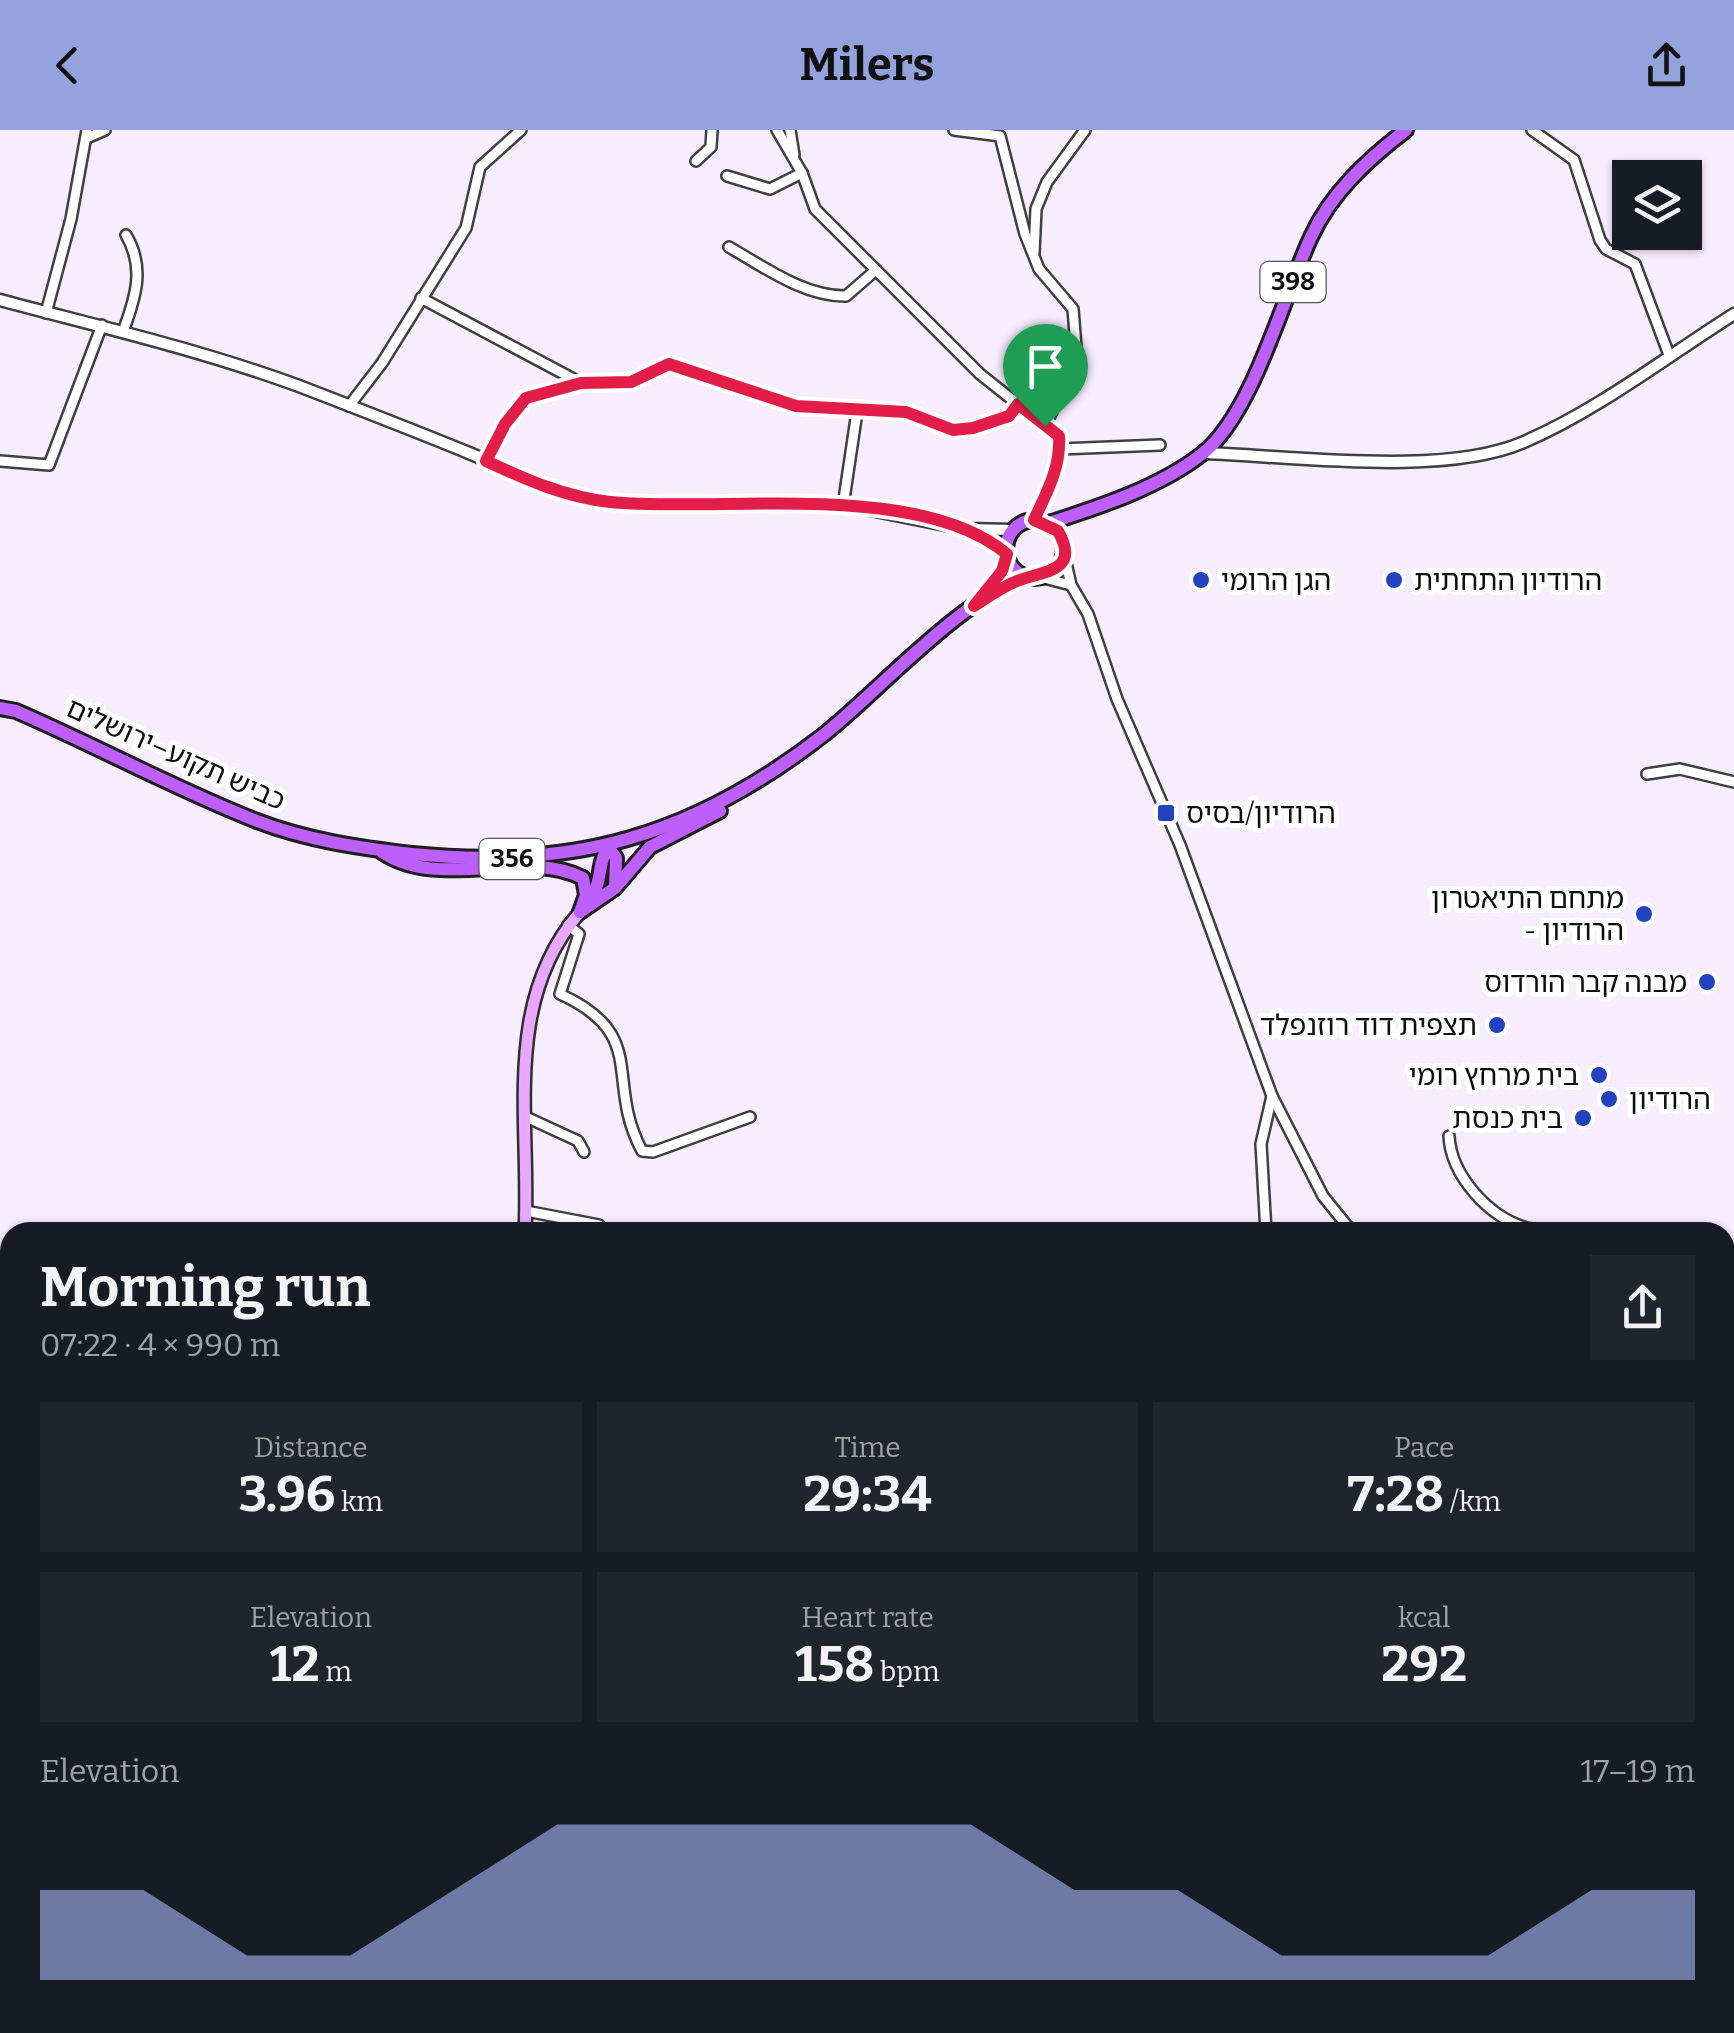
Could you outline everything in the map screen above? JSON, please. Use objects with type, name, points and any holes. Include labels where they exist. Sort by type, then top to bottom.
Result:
[{"type":"main road","name":"398","points":[[1049,524],[1078,514],[1204,452],[1232,419],[1312,234],[1338,191],[1406,130]]},
{"type":"main road","points":[[1062,538],[1078,514]]},
{"type":"main road","points":[[1034,520],[1049,524],[1062,538],[1064,554],[1056,569],[1036,577],[1015,569],[1007,554],[1014,530],[1034,520]]},
{"type":"main road","name":"כביש תקוע–ירושלים","points":[[0,708],[16,711],[260,822],[311,838],[380,850],[493,861],[608,847],[662,828],[748,786],[823,735],[974,606],[1002,571],[1007,554]]},
{"type":"main road","name":"כביש תקוע–ירושלים","points":[[974,606],[1036,577]]},
{"type":"main road","points":[[580,912],[614,888],[650,847],[736,802],[748,786]]},
{"type":"main road","points":[[525,1222],[523,1068],[536,988],[544,962],[568,925],[600,888],[602,856],[608,847],[616,858],[614,888]]},
{"type":"main road","points":[[380,850],[398,863],[464,870],[568,870],[583,878],[586,895],[580,912]]},
{"type":"street","points":[[46,313],[88,133],[105,130]]},
{"type":"street","points":[[349,406],[382,363],[466,228],[480,168],[522,130]]},
{"type":"street","points":[[696,161],[711,147],[712,130]]},
{"type":"street","points":[[777,130],[802,173],[815,209],[980,374],[1059,436],[1053,478],[1034,520]]},
{"type":"street","points":[[790,130],[796,163]]},
{"type":"street","points":[[954,130],[995,132],[1000,136],[1034,256],[1046,281],[1070,302],[1077,350],[1075,366],[1045,426]]},
{"type":"street","points":[[1034,256],[1036,209],[1047,182],[1085,130]]},
{"type":"street","points":[[1532,130],[1574,160],[1600,240],[1606,250],[1635,264],[1669,355]]},
{"type":"street","points":[[728,176],[770,189],[802,173]]},
{"type":"street","points":[[124,329],[137,293],[138,254],[126,236]]},
{"type":"street","points":[[728,248],[792,282],[833,297],[846,296],[876,270]]},
{"type":"street","points":[[421,298],[581,383]]},
{"type":"street","points":[[0,300],[124,329],[349,406],[547,489],[612,502],[842,506],[965,529],[1014,530]]},
{"type":"street","points":[[1204,452],[1434,460],[1483,454],[1550,429],[1734,314]]},
{"type":"street","points":[[0,461],[50,465],[102,324]]},
{"type":"street","points":[[486,461],[505,424],[526,398],[581,383],[631,382],[669,364],[701,372],[761,398],[857,412],[906,412],[953,430],[1009,416],[1018,404]]},
{"type":"street","points":[[842,506],[857,412]]},
{"type":"street","points":[[1060,449],[1160,445]]},
{"type":"street","points":[[965,529],[1007,554]]},
{"type":"street","points":[[1064,554],[1071,585],[1088,614],[1118,698],[1180,846],[1272,1096],[1316,1184],[1344,1222]]},
{"type":"street","points":[[1036,577],[1071,585]]},
{"type":"street","points":[[1647,774],[1680,768],[1734,782]]},
{"type":"street","points":[[568,925],[580,934],[560,994],[608,1024],[616,1038],[631,1130],[642,1150],[653,1152],[750,1117]]},
{"type":"street","points":[[1266,1222],[1262,1144],[1272,1096]]},
{"type":"street","points":[[526,1117],[578,1141],[584,1152]]},
{"type":"street","points":[[1449,1136],[1456,1170],[1497,1213],[1515,1222]]},
{"type":"street","points":[[526,1211],[583,1222]]},
{"type":"place","name":"הגן הרומי","points":[[1201,580]]},
{"type":"place","name":"הרודיון התחתית","points":[[1394,580]]},
{"type":"place","name":"הרודיון/בסיס","points":[[1166,813]]},
{"type":"place","name":"מתחם התיאטרון - הרודיון","points":[[1644,914]]},
{"type":"place","name":"מבנה קבר הורדוס","points":[[1707,982]]},
{"type":"place","name":"תצפית דוד רוזנפלד","points":[[1497,1025]]},
{"type":"place","name":"בית מרחץ רומי","points":[[1599,1075]]},
{"type":"place","name":"הרודיון","points":[[1609,1099]]},
{"type":"place","name":"בית כנסת","points":[[1583,1118]]},
{"type":"route","points":[[669,364],[701,372],[761,398],[796,406],[906,412],[953,430],[1009,416],[1018,404],[1045,426],[1059,436],[1060,454],[1034,520],[1044,521],[1058,531],[1064,546],[1061,562],[1049,574],[1019,580],[974,606],[1002,571],[1007,554],[965,529],[850,506],[612,502],[547,489],[486,461],[505,424],[526,398],[581,383],[631,382],[669,364]]}]
